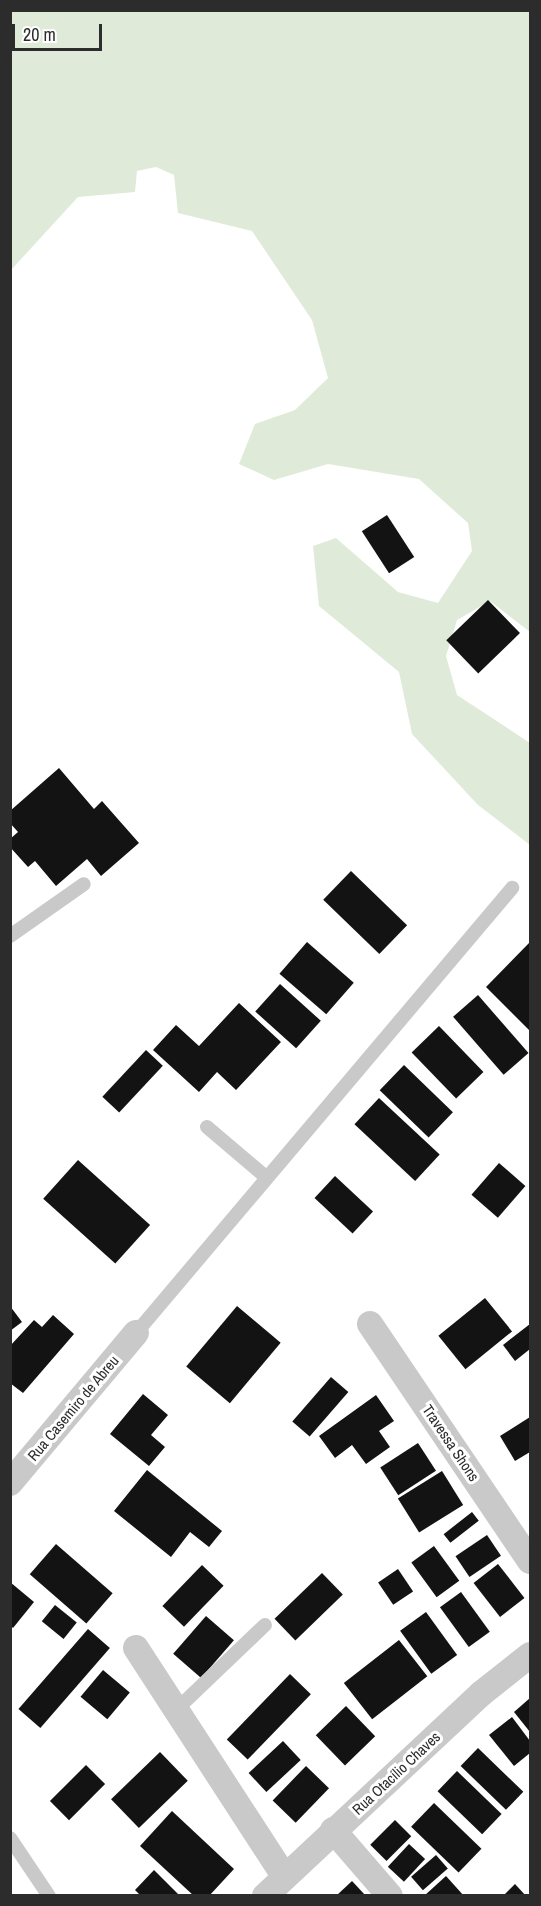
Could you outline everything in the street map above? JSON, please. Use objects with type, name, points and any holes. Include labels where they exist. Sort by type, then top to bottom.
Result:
[{"type":"street","name":"Travessa Shons","points":[[370,1324],[531,1561]]},
{"type":"street","name":"Rua Casemiro de Abreu","points":[[12,1478],[136,1333]]},
{"type":"street","points":[[136,1648],[284,1876]]},
{"type":"street","name":"Rua Otacílio Chaves","points":[[265,1896],[333,1830],[482,1694],[531,1654]]},
{"type":"street","points":[[333,1830],[390,1896]]},
{"type":"lane","points":[[10,936],[84,884]]},
{"type":"lane","points":[[136,1333],[512,888]]},
{"type":"lane","points":[[207,1127],[266,1177]]},
{"type":"lane","points":[[176,1710],[265,1625]]},
{"type":"lane","points":[[10,1838],[49,1896]]},
{"type":"green space","points":[[11,11],[530,11],[530,632],[490,601],[457,620],[446,656],[457,695],[530,743],[530,845],[478,805],[412,734],[399,672],[319,606],[313,546],[336,538],[398,592],[438,603],[472,551],[468,523],[419,479],[328,464],[274,480],[239,464],[255,424],[295,410],[328,378],[312,320],[252,231],[178,213],[174,175],[156,167],[137,171],[135,192],[78,197],[11,270]]},
{"type":"building","points":[[387,515],[414,557],[389,573],[362,531]]},
{"type":"building","points":[[488,600],[520,633],[478,673],[446,640]]},
{"type":"building","points":[[59,768],[94,809],[102,801],[139,843],[101,876],[87,859],[56,886],[35,861],[28,867],[10,847],[10,839],[18,832],[10,823],[10,811]]},
{"type":"building","points":[[351,871],[407,925],[379,954],[323,900]]},
{"type":"building","points":[[307,942],[354,983],[326,1014],[279,974]]},
{"type":"building","points":[[530,942],[530,1031],[486,987]]},
{"type":"building","points":[[280,984],[321,1021],[296,1048],[255,1011]]},
{"type":"building","points":[[478,995],[529,1053],[504,1075],[453,1017]]},
{"type":"building","points":[[239,1003],[281,1042],[236,1090],[217,1072],[199,1092],[153,1050],[176,1025],[199,1046]]},
{"type":"building","points":[[439,1026],[483,1072],[456,1098],[412,1052]]},
{"type":"building","points":[[146,1050],[163,1066],[119,1112],[102,1097]]},
{"type":"building","points":[[404,1065],[453,1112],[429,1137],[380,1090]]},
{"type":"building","points":[[379,1098],[440,1155],[415,1181],[354,1124]]},
{"type":"building","points":[[78,1160],[150,1225],[115,1264],[43,1199]]},
{"type":"building","points":[[499,1163],[525,1186],[498,1218],[471,1195]]},
{"type":"building","points":[[335,1176],[373,1211],[353,1233],[315,1198]]},
{"type":"building","points":[[485,1298],[512,1331],[465,1369],[438,1336]]},
{"type":"building","points":[[10,1306],[22,1322],[10,1331]]},
{"type":"building","points":[[237,1306],[281,1343],[230,1403],[186,1367]]},
{"type":"building","points":[[53,1315],[74,1334],[23,1393],[10,1383],[10,1346],[34,1320],[42,1327]]},
{"type":"building","points":[[530,1324],[530,1349],[515,1361],[503,1345]]},
{"type":"building","points":[[331,1377],[348,1392],[310,1437],[292,1422]]},
{"type":"building","points":[[143,1394],[168,1415],[151,1435],[165,1447],[149,1466],[110,1434]]},
{"type":"building","points":[[376,1395],[394,1421],[379,1431],[390,1447],[366,1464],[352,1445],[335,1458],[319,1436]]},
{"type":"building","points":[[530,1417],[530,1452],[515,1461],[500,1436]]},
{"type":"building","points":[[418,1443],[436,1471],[398,1495],[380,1468]]},
{"type":"building","points":[[147,1470],[222,1531],[209,1547],[190,1532],[171,1557],[114,1511]]},
{"type":"building","points":[[442,1471],[463,1505],[419,1532],[398,1499]]},
{"type":"building","points":[[472,1512],[479,1521],[450,1543],[444,1534]]},
{"type":"building","points":[[487,1535],[501,1556],[469,1577],[455,1556]]},
{"type":"building","points":[[56,1544],[113,1593],[86,1623],[30,1574]]},
{"type":"building","points":[[434,1546],[459,1581],[437,1597],[411,1562]]},
{"type":"building","points":[[498,1564],[524,1598],[500,1617],[474,1583]]},
{"type":"building","points":[[202,1565],[224,1586],[184,1627],[162,1606]]},
{"type":"building","points":[[398,1569],[413,1591],[393,1605],[378,1582]]},
{"type":"building","points":[[322,1573],[343,1595],[295,1640],[275,1619]]},
{"type":"building","points":[[10,1582],[34,1602],[13,1628],[10,1625]]},
{"type":"building","points":[[461,1592],[490,1632],[469,1647],[440,1607]]},
{"type":"building","points":[[55,1605],[77,1623],[64,1639],[42,1621]]},
{"type":"building","points":[[426,1612],[457,1655],[431,1674],[400,1631]]},
{"type":"building","points":[[206,1616],[234,1640],[201,1678],[173,1654]]},
{"type":"building","points":[[88,1629],[110,1648],[40,1728],[18,1709]]},
{"type":"building","points":[[399,1640],[427,1676],[372,1719],[344,1683]]},
{"type":"building","points":[[103,1670],[130,1692],[107,1719],[81,1697]]},
{"type":"building","points":[[290,1674],[311,1694],[248,1760],[227,1739]]},
{"type":"building","points":[[530,1698],[530,1732],[514,1712]]},
{"type":"building","points":[[346,1706],[375,1736],[345,1765],[316,1735]]},
{"type":"building","points":[[512,1717],[530,1741],[530,1753],[514,1766],[489,1735]]},
{"type":"building","points":[[283,1741],[301,1760],[266,1792],[249,1773]]},
{"type":"building","points":[[478,1748],[523,1792],[506,1810],[461,1766]]},
{"type":"building","points":[[160,1752],[188,1781],[139,1828],[111,1799]]},
{"type":"building","points":[[86,1765],[105,1784],[69,1820],[50,1801]]},
{"type":"building","points":[[306,1766],[329,1788],[296,1823],[273,1801]]},
{"type":"building","points":[[457,1771],[502,1814],[482,1834],[438,1791]]},
{"type":"building","points":[[434,1803],[481,1849],[459,1873],[411,1827]]},
{"type":"building","points":[[172,1811],[234,1869],[209,1896],[194,1896],[140,1846]]},
{"type":"building","points":[[395,1820],[411,1836],[387,1861],[370,1845]]},
{"type":"building","points":[[409,1844],[425,1859],[404,1882],[388,1867]]},
{"type":"building","points":[[436,1855],[448,1869],[423,1890],[411,1877]]},
{"type":"building","points":[[154,1870],[180,1896],[141,1896],[135,1890]]},
{"type":"building","points":[[446,1876],[464,1896],[424,1896]]},
{"type":"building","points":[[352,1881],[366,1896],[336,1896]]},
{"type":"building","points":[[515,1884],[526,1896],[503,1896]]}]
